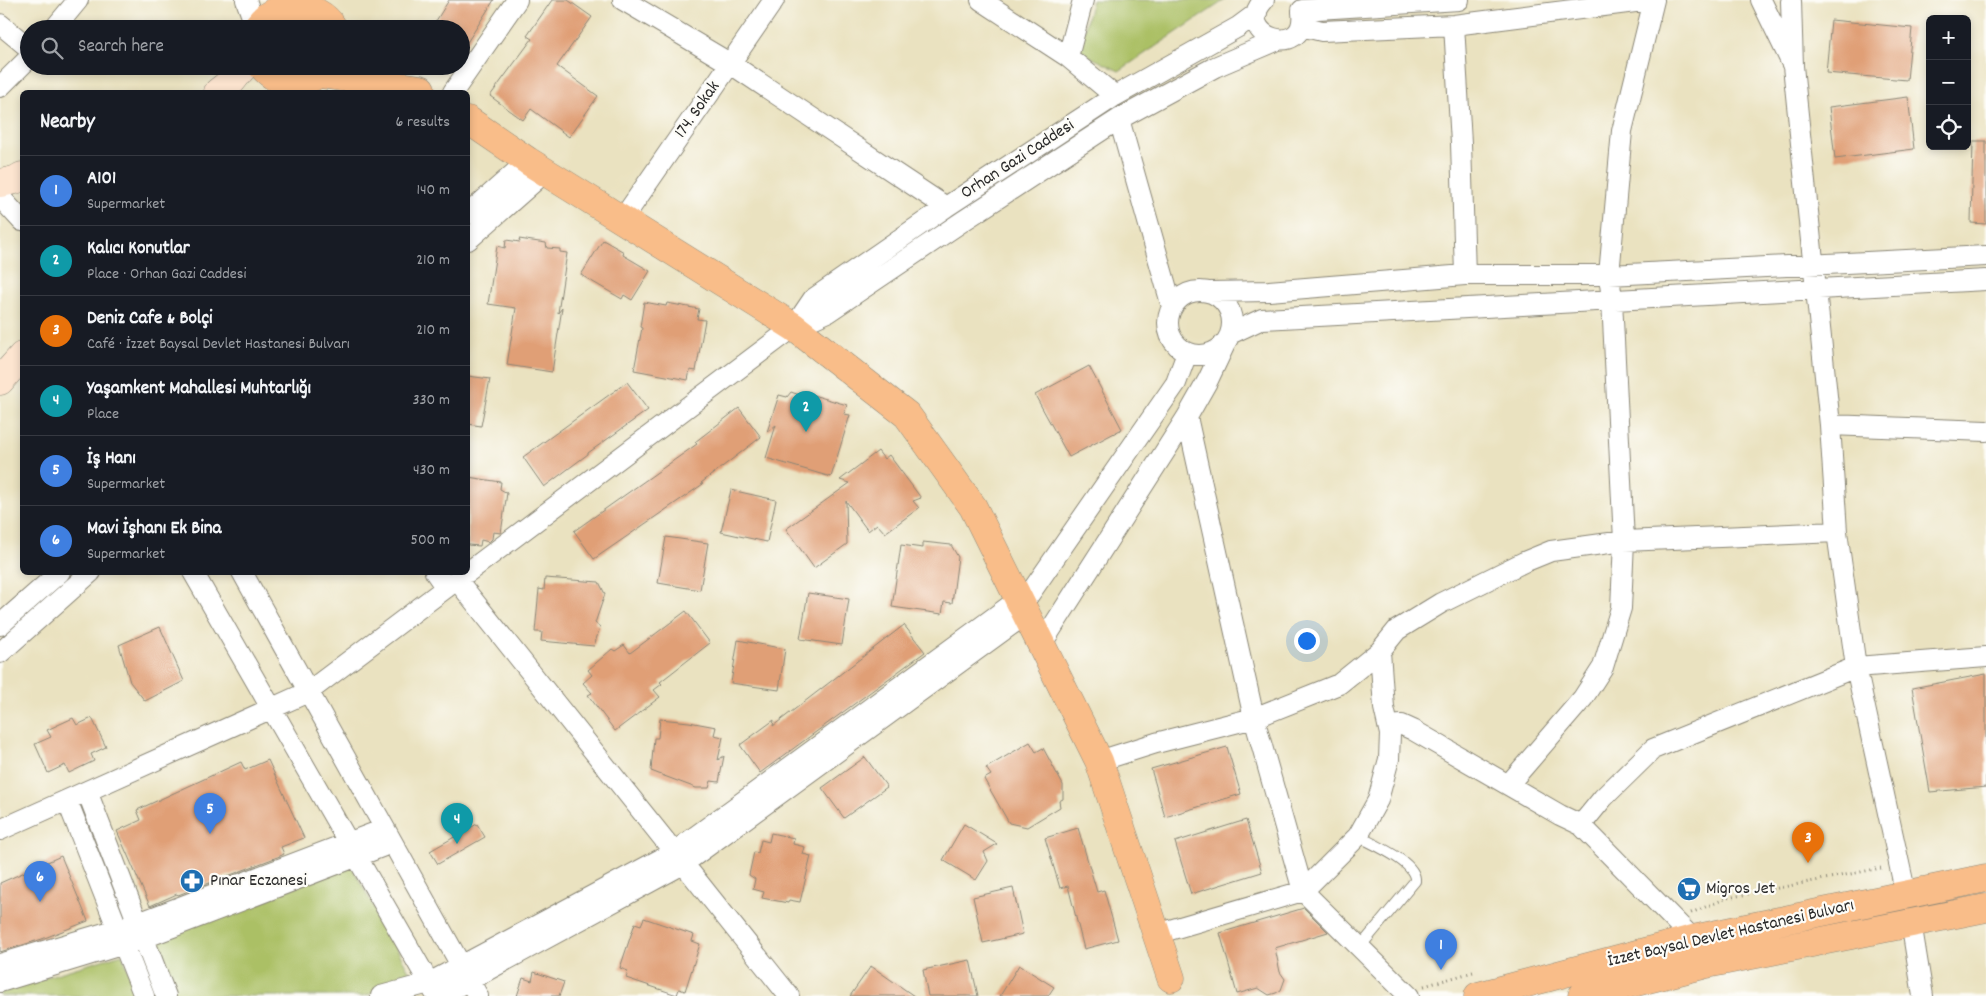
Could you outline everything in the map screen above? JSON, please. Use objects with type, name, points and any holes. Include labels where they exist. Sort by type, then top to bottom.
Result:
[{"type":"main road","points":[[260,20],[268,10],[288,0],[311,4],[330,19]]},
{"type":"main road","points":[[221,90],[237,75]]},
{"type":"main road","points":[[272,75],[284,81],[311,78],[415,90]]},
{"type":"main road","points":[[402,75],[423,90]]},
{"type":"main road","points":[[470,121],[536,167],[794,327],[907,415],[973,507],[1099,762],[1175,990]]},
{"type":"main road","points":[[0,381],[20,358]]},
{"type":"main road","name":"İzzet Baysal Devlet Hastanesi Bulvarı","points":[[1478,996],[1693,939],[1986,878]]},
{"type":"main road","name":"İzzet Baysal Devlet Hastanesi Bulvarı","points":[[1582,996],[1643,989],[1707,964],[1986,908]]},
{"type":"street","points":[[61,20],[78,0]]},
{"type":"street","points":[[246,0],[253,20]]},
{"type":"street","points":[[470,67],[517,0]]},
{"type":"street","points":[[623,0],[731,64],[946,207]]},
{"type":"street","name":"174. Sokak","points":[[622,220],[774,0]]},
{"type":"street","points":[[981,0],[1068,57],[1115,96]]},
{"type":"street","points":[[1068,57],[1083,0]]},
{"type":"street","points":[[1299,8],[1459,0]]},
{"type":"street","points":[[1299,8],[1322,31],[1454,25],[1653,0],[1622,131],[1609,275],[1612,300],[1624,541],[1621,608],[1603,667],[1583,698],[1509,784]]},
{"type":"street","points":[[1761,0],[1768,4],[1778,5],[1791,1],[1793,66],[1830,425],[1837,532],[1856,667],[1906,895]]},
{"type":"street","points":[[1761,0],[1793,66]]},
{"type":"street","points":[[1261,4],[1259,28],[1264,34],[1278,40]]},
{"type":"street","name":"Orhan Gazi Caddesi","points":[[794,327],[813,299],[946,207],[1115,96],[1238,28],[1261,4]]},
{"type":"street","points":[[470,566],[794,327],[828,312],[1119,119],[1215,67],[1278,40],[1292,36],[1299,8]]},
{"type":"street","points":[[0,24],[20,41]]},
{"type":"street","points":[[1454,25],[1461,143],[1465,275]]},
{"type":"street","points":[[0,87],[20,67]]},
{"type":"street","points":[[453,90],[464,75]]},
{"type":"street","points":[[1119,119],[1172,307]]},
{"type":"street","points":[[470,213],[536,167]]},
{"type":"street","points":[[470,238],[536,167]]},
{"type":"street","points":[[12,184],[20,214]]},
{"type":"street","points":[[1986,256],[1814,263],[1609,275],[1465,275],[1269,291],[1198,291],[1188,293],[1178,299],[1172,307],[1168,323],[1171,339],[1178,347],[1187,353],[1197,356],[1208,355],[1217,351],[1228,339],[1262,319],[1986,280]]},
{"type":"street","points":[[1041,645],[1187,417],[1228,339],[1233,324],[1229,309],[1219,296],[1209,292]]},
{"type":"street","points":[[381,996],[435,992],[469,981],[678,858],[1022,606],[1176,383],[1187,353]]},
{"type":"street","points":[[1187,417],[1254,718],[1303,891],[1409,996]]},
{"type":"street","points":[[1830,425],[1986,431]]},
{"type":"street","points":[[1099,762],[1156,743],[1254,718],[1339,684],[1380,651],[1397,630],[1441,602],[1551,551],[1624,541],[1837,532]]},
{"type":"street","points":[[0,625],[57,575]]},
{"type":"street","points":[[0,653],[88,575]]},
{"type":"street","points":[[194,575],[435,992]]},
{"type":"street","points":[[244,575],[469,981]]},
{"type":"street","points":[[0,830],[308,692],[456,576],[789,996]]},
{"type":"street","points":[[1156,934],[1303,891],[1358,836],[1378,800],[1389,759],[1390,734],[1384,708],[1380,651]]},
{"type":"street","points":[[1581,825],[1603,798],[1654,749],[1856,667],[1986,657]]},
{"type":"street","points":[[1388,726],[1402,725],[1413,730],[1560,815],[1581,825],[1693,939]]},
{"type":"street","points":[[87,791],[166,996]]},
{"type":"street","points":[[68,800],[144,996]]},
{"type":"street","points":[[0,982],[141,931],[388,836]]},
{"type":"street","points":[[1911,922],[1923,996]]},
{"type":"street","points":[[0,964],[121,937]]},
{"type":"lane","points":[[1358,836],[1404,862],[1412,869],[1416,876],[1415,881],[1360,947]]},
{"type":"green space","points":[[1092,0],[1225,0],[1119,71],[1079,51]]},
{"type":"green space","points":[[350,863],[415,982],[364,996],[172,996],[150,943]]},
{"type":"green space","points":[[122,954],[138,996],[0,996],[0,991]]},
{"type":"building","points":[[449,0],[494,0],[470,38],[470,20],[437,20]]},
{"type":"building","points":[[552,0],[568,0],[592,17],[557,66],[598,96],[569,137],[531,109],[523,120],[490,96],[532,39],[527,36]]},
{"type":"building","points":[[1831,20],[1912,28],[1907,80],[1826,73]]},
{"type":"building","points":[[1908,97],[1914,149],[1835,159],[1829,107]]},
{"type":"building","points":[[1973,141],[1986,141],[1986,224],[1971,223]]},
{"type":"building","points":[[519,239],[546,243],[547,248],[560,249],[560,252],[567,253],[558,313],[562,308],[552,372],[507,365],[516,308],[488,304],[497,246],[505,248],[506,240],[520,242]]},
{"type":"building","points":[[603,240],[624,252],[623,255],[650,271],[632,300],[624,295],[622,299],[581,275]]},
{"type":"building","points":[[644,302],[666,306],[667,303],[699,309],[697,319],[705,320],[696,371],[690,370],[688,380],[634,370],[642,328],[640,327]]},
{"type":"building","points":[[1089,366],[1122,429],[1069,457],[1035,395]]},
{"type":"building","points":[[470,376],[490,379],[481,426],[470,424]]},
{"type":"building","points":[[627,382],[648,410],[544,487],[523,457]]},
{"type":"building","points":[[791,392],[805,397],[806,393],[847,405],[844,414],[850,415],[831,477],[766,458],[776,425],[767,432],[779,395],[787,397]]},
{"type":"building","points":[[739,408],[761,437],[701,483],[703,484],[594,559],[574,531],[697,444],[695,442]]},
{"type":"building","points":[[878,451],[884,459],[889,455],[921,498],[913,501],[919,508],[885,533],[877,524],[868,531],[846,501],[847,544],[814,568],[786,529],[850,483],[840,480]]},
{"type":"building","points":[[470,477],[501,482],[500,489],[507,493],[501,533],[493,532],[492,539],[489,542],[481,540],[480,546],[470,545]]},
{"type":"building","points":[[731,490],[776,500],[767,542],[721,532]]},
{"type":"building","points":[[666,537],[708,543],[700,590],[658,583]]},
{"type":"building","points":[[923,542],[951,545],[958,557],[952,603],[944,602],[942,614],[892,607],[901,545],[923,548]]},
{"type":"building","points":[[545,578],[599,582],[605,594],[595,623],[600,627],[594,646],[541,641],[542,632],[535,632],[539,589],[544,590]]},
{"type":"building","points":[[808,593],[849,599],[842,645],[800,639]]},
{"type":"building","points":[[686,611],[710,643],[660,682],[662,684],[654,690],[660,697],[615,731],[588,695],[592,693],[583,683],[592,675],[588,670],[612,649],[615,651],[624,645],[630,653]]},
{"type":"building","points":[[904,625],[925,652],[760,773],[740,745],[774,720],[773,726]]},
{"type":"building","points":[[160,627],[184,681],[145,701],[130,682],[119,645]]},
{"type":"building","points":[[738,640],[785,649],[779,690],[731,683]]},
{"type":"building","points":[[1986,674],[1986,787],[1930,792],[1912,688]]},
{"type":"building","points":[[73,718],[77,725],[92,718],[106,747],[91,754],[94,761],[69,773],[65,765],[48,773],[35,744],[51,737],[47,730]]},
{"type":"building","points":[[660,719],[716,727],[714,735],[723,737],[718,760],[724,756],[719,782],[711,781],[709,788],[696,788],[651,771],[654,738],[658,738]]},
{"type":"building","points":[[1030,742],[1036,752],[1043,748],[1063,785],[1063,799],[1059,801],[1060,807],[1027,827],[1009,823],[984,779],[991,775],[986,768]]},
{"type":"building","points":[[1227,747],[1241,794],[1165,817],[1151,769]]},
{"type":"building","points":[[865,757],[887,787],[844,818],[822,788]]},
{"type":"building","points":[[268,760],[304,838],[281,847],[284,854],[280,856],[177,894],[150,906],[117,831],[141,820],[137,810],[241,762],[245,770]]},
{"type":"building","points":[[1246,820],[1262,872],[1191,894],[1175,842]]},
{"type":"building","points":[[477,824],[485,837],[438,864],[430,851]]},
{"type":"building","points":[[964,824],[997,844],[984,852],[988,861],[976,880],[943,860]]},
{"type":"building","points":[[1078,828],[1097,892],[1104,890],[1118,940],[1084,949],[1068,886],[1060,888],[1045,838]]},
{"type":"building","points":[[771,833],[794,838],[793,844],[805,847],[803,854],[811,856],[800,902],[789,900],[788,903],[762,898],[764,892],[753,889],[755,879],[749,875],[754,852],[758,853],[761,840],[769,842]]},
{"type":"building","points":[[61,856],[88,921],[42,939],[0,952],[0,883]]},
{"type":"building","points":[[1013,888],[1023,934],[983,943],[973,897]]},
{"type":"building","points":[[1304,908],[1328,932],[1275,948],[1280,972],[1285,979],[1281,990],[1269,995],[1258,988],[1237,994],[1220,933]]},
{"type":"building","points":[[644,918],[694,935],[692,941],[700,944],[685,991],[679,989],[677,995],[626,978],[628,971],[620,968],[635,923],[641,925]]},
{"type":"building","points":[[970,960],[978,996],[928,996],[923,970]]},
{"type":"building","points":[[1019,965],[1054,987],[1048,996],[1000,996]]},
{"type":"building","points":[[871,966],[914,996],[850,996]]},
{"type":"building","points":[[534,972],[564,982],[559,996],[517,996],[523,978],[532,981]]},
{"type":"place","name":"Kalıcı Konutlar","points":[[806,432]]},
{"type":"place","name":"İş Hanı","points":[[210,834]]},
{"type":"place","name":"Yaşamkent Mahallesi Muhtarlığı","points":[[457,844]]},
{"type":"place","name":"Deniz Cafe & Bolçi","points":[[1808,863]]},
{"type":"place","name":"Pınar Eczanesi","points":[[192,881]]},
{"type":"place","name":"Migros Jet","points":[[1689,889]]},
{"type":"place","name":"Mavi İşhanı Ek Bina","points":[[40,902]]},
{"type":"place","name":"A101","points":[[1441,970]]}]
